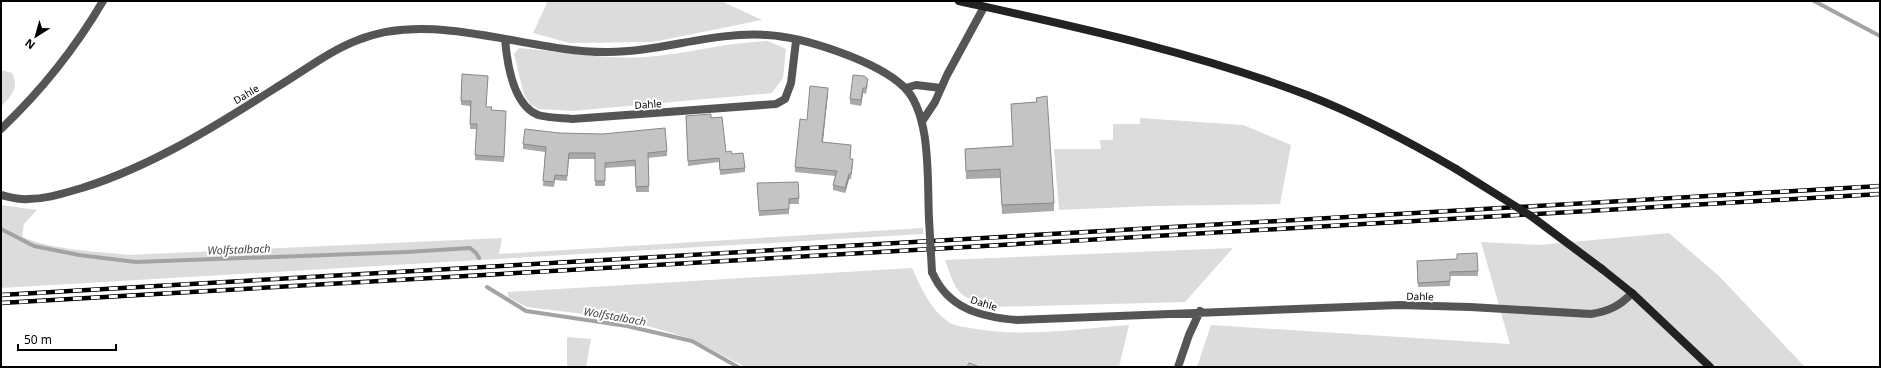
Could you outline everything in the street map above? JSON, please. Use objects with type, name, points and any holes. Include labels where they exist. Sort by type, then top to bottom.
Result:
[{"type":"main road","points":[[959,1],[1139,42],[1219,65],[1307,95],[1377,126],[1456,169],[1531,216],[1632,293],[1710,367]]},
{"type":"street","points":[[1,129],[44,82],[70,50],[103,1]]},
{"type":"street","points":[[923,120],[935,102],[947,75],[984,7]]},
{"type":"street","name":"Dahle","points":[[1,195],[27,200],[54,196],[105,180],[159,156],[227,118],[329,54],[358,39],[387,31],[416,28],[607,52],[653,49],[738,36],[768,35],[828,48],[876,68],[906,88],[916,103],[923,120],[932,272],[937,284],[949,297],[966,310],[990,318],[1017,320],[1200,311],[1399,306],[1470,307],[1591,314],[1608,311],[1622,304],[1632,293]]},
{"type":"street","name":"Dahle","points":[[505,39],[506,53],[517,95],[525,108],[538,115],[572,119],[776,104],[785,99],[791,83],[796,41]]},
{"type":"street","points":[[906,88],[916,85],[941,88]]},
{"type":"street","points":[[1178,367],[1189,335],[1200,311]]},
{"type":"shaded area","points":[[548,1],[721,1],[762,20],[653,42],[570,43],[533,33]]},
{"type":"shaded area","points":[[768,41],[786,49],[783,78],[772,93],[572,111],[539,109],[530,104],[524,95],[514,54],[519,48],[605,57],[639,57],[656,56],[740,43]]},
{"type":"shaded area","points":[[1,70],[12,73],[15,87],[11,95],[1,107]]},
{"type":"shaded area","points":[[1140,118],[1243,125],[1291,145],[1280,204],[1152,206],[1059,210],[1054,149],[1101,149],[1100,140],[1113,140],[1113,124],[1140,124]]},
{"type":"shaded area","points":[[1,205],[37,210],[24,224],[22,237],[47,245],[128,255],[502,238],[499,254],[923,228],[923,234],[1,288]]},
{"type":"shaded area","points":[[1669,233],[1719,276],[1805,367],[1197,367],[1211,325],[1510,344],[1481,242],[1539,245]]},
{"type":"shaded area","points":[[1233,248],[1185,302],[992,307],[972,300],[960,292],[952,280],[945,260]]},
{"type":"shaded area","points":[[912,268],[923,292],[933,307],[952,324],[990,331],[1009,332],[1050,332],[1129,325],[1119,367],[745,367],[692,339],[624,319],[527,307],[508,297],[508,292]]},
{"type":"shaded area","points":[[567,337],[591,339],[586,367],[567,367]]},
{"type":"building","points":[[462,74],[488,76],[486,107],[492,107],[491,110],[506,111],[504,157],[475,155],[477,124],[470,124],[471,101],[461,101]]},
{"type":"building","points":[[853,75],[864,76],[868,79],[866,88],[863,88],[861,100],[850,99]]},
{"type":"building","points":[[810,86],[828,88],[822,142],[851,145],[850,159],[853,159],[851,174],[849,174],[845,188],[833,185],[837,171],[795,167],[800,119],[807,120]]},
{"type":"building","points":[[1047,96],[1054,203],[1002,205],[1000,169],[966,171],[965,149],[1013,146],[1011,104],[1037,102],[1036,98]]},
{"type":"building","points":[[711,114],[711,118],[722,117],[726,152],[731,151],[732,154],[743,153],[745,168],[720,170],[719,158],[688,161],[686,116]]},
{"type":"building","points":[[665,128],[667,151],[648,153],[649,186],[636,187],[635,160],[605,163],[605,181],[595,181],[595,153],[569,153],[567,176],[555,175],[554,182],[543,181],[546,147],[523,144],[525,129],[559,133],[603,134]]},
{"type":"building","points":[[798,182],[799,198],[789,199],[789,209],[759,211],[757,183]]},
{"type":"building","points":[[1477,253],[1478,271],[1450,272],[1450,281],[1418,283],[1417,261],[1457,259],[1457,254]]},
{"type":"building","points":[[969,363],[980,367],[967,367]]},
{"type":"waterway","points":[[1814,1],[1880,36]]},
{"type":"waterway","name":"Wolfstalbach","points":[[1,229],[34,246],[79,255],[136,262],[407,252],[470,248],[479,258]]},
{"type":"waterway","name":"Wolfstalbach","points":[[487,287],[526,311],[627,326],[692,341],[738,367]]},
{"type":"railway","points":[[1,295],[1880,186]]},
{"type":"railway","points":[[1,303],[1880,194]]}]
